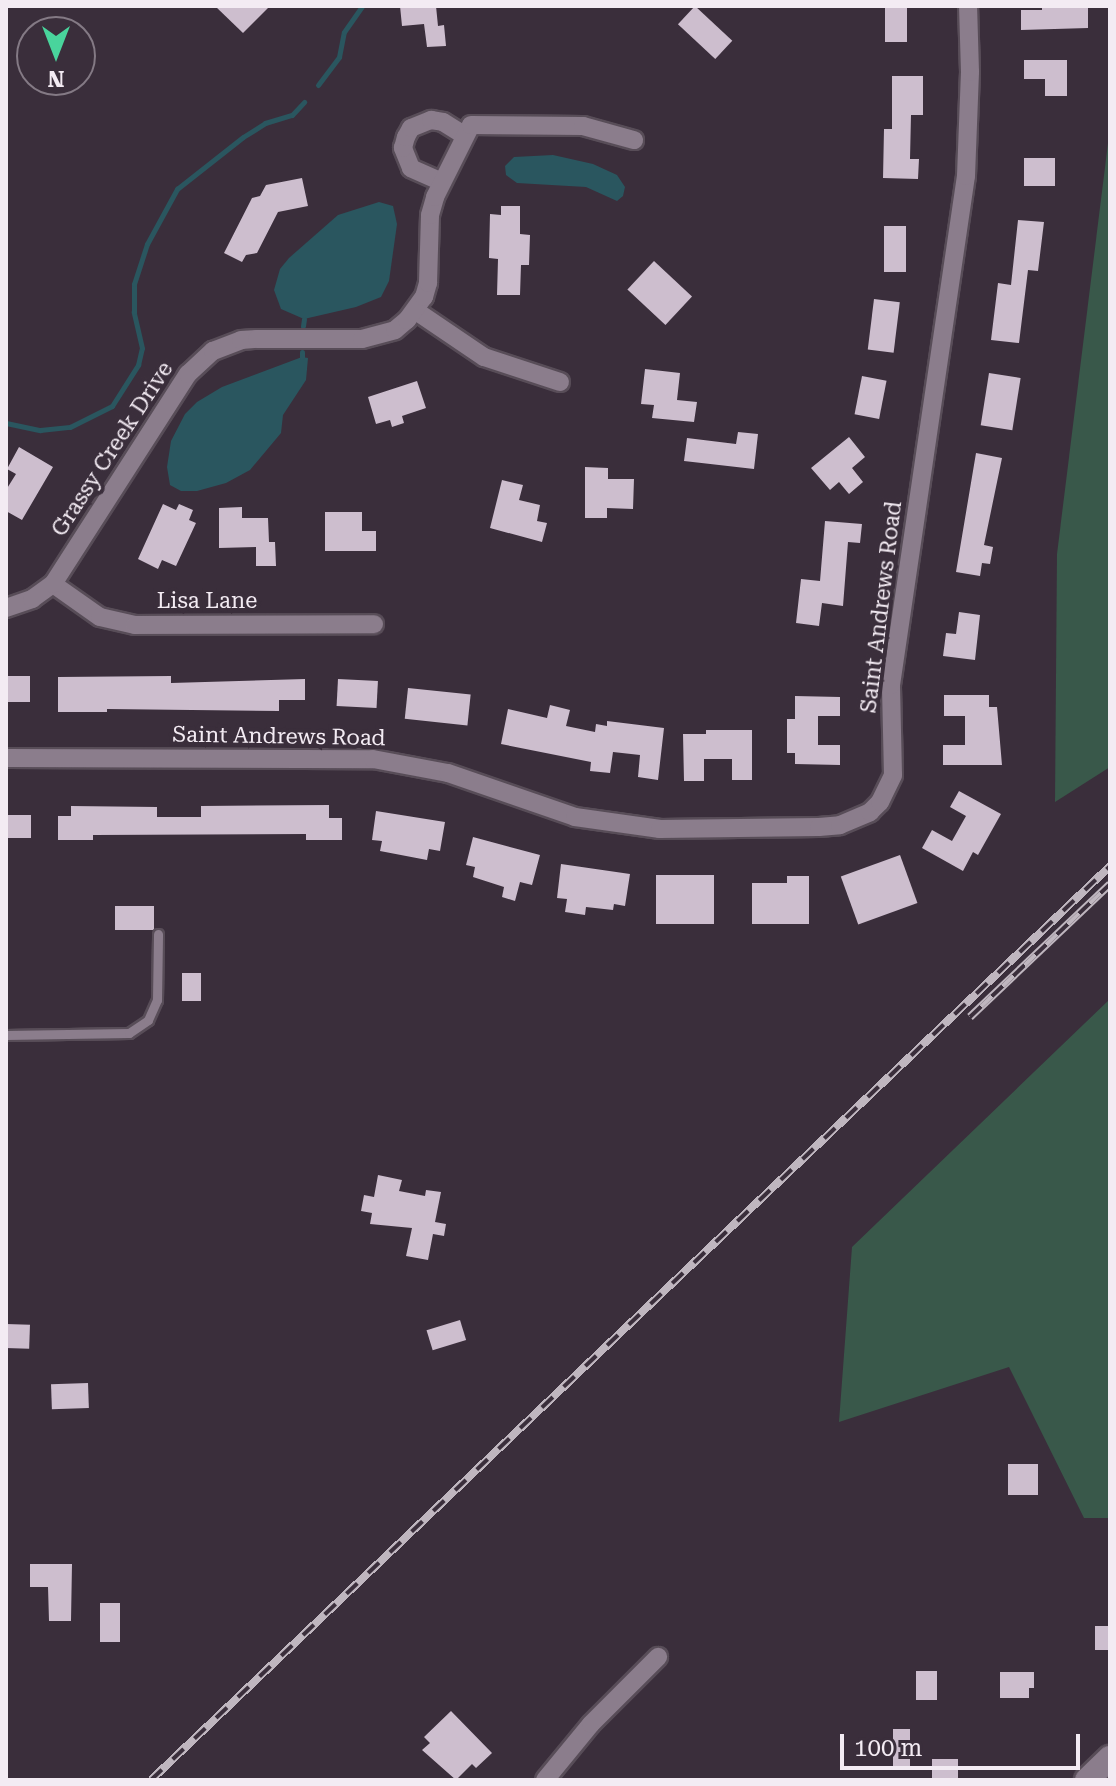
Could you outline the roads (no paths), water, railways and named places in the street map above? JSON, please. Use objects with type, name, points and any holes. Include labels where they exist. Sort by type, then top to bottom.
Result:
[{"type":"main road","points":[[1087,1780],[1110,1758]]},
{"type":"street","name":"Saint Andrews Road","points":[[6,758],[325,756],[373,759],[448,773],[575,817],[660,829],[829,826],[858,820],[870,812],[888,789],[893,775],[891,685],[966,176],[970,72],[968,6]]},
{"type":"street","points":[[442,182],[411,168],[403,148],[406,137],[420,122],[431,120],[443,122],[464,135]]},
{"type":"street","points":[[560,382],[484,357],[416,311],[428,283],[430,215],[442,182],[471,125],[568,125],[634,140]]},
{"type":"street","name":"Grassy Creek Drive","points":[[6,608],[32,599],[53,584],[200,360],[241,340],[378,336],[395,330],[416,311]]},
{"type":"street","name":"Lisa Lane","points":[[53,584],[100,617],[135,625],[374,624]]},
{"type":"street","points":[[545,1780],[591,1724],[658,1657]]},
{"type":"lane","points":[[6,1035],[129,1033],[148,1020],[157,1000],[158,934]]},
{"type":"water","points":[[553,155],[593,164],[617,175],[625,187],[623,196],[617,201],[586,187],[517,183],[506,175],[505,166],[514,157]]},
{"type":"water","points":[[379,202],[393,206],[397,224],[389,281],[381,297],[356,307],[304,319],[281,309],[274,290],[280,269],[289,258],[338,215]]},
{"type":"water","points":[[302,357],[308,358],[306,380],[283,415],[281,433],[250,470],[226,483],[197,491],[181,491],[170,485],[167,467],[171,441],[185,414],[197,402],[222,387]]},
{"type":"waterway","points":[[318,85],[339,57],[344,32],[362,6]]},
{"type":"waterway","points":[[6,423],[40,430],[70,427],[112,406],[138,365],[142,348],[134,312],[134,284],[147,244],[177,189],[243,137],[265,123],[292,115],[304,102]]},
{"type":"waterway","points":[[303,326],[304,319]]},
{"type":"waterway","points":[[302,352],[302,357]]},
{"type":"railway","points":[[151,1780],[1110,866]]},
{"type":"railway","points":[[970,1017],[1110,884]]}]
